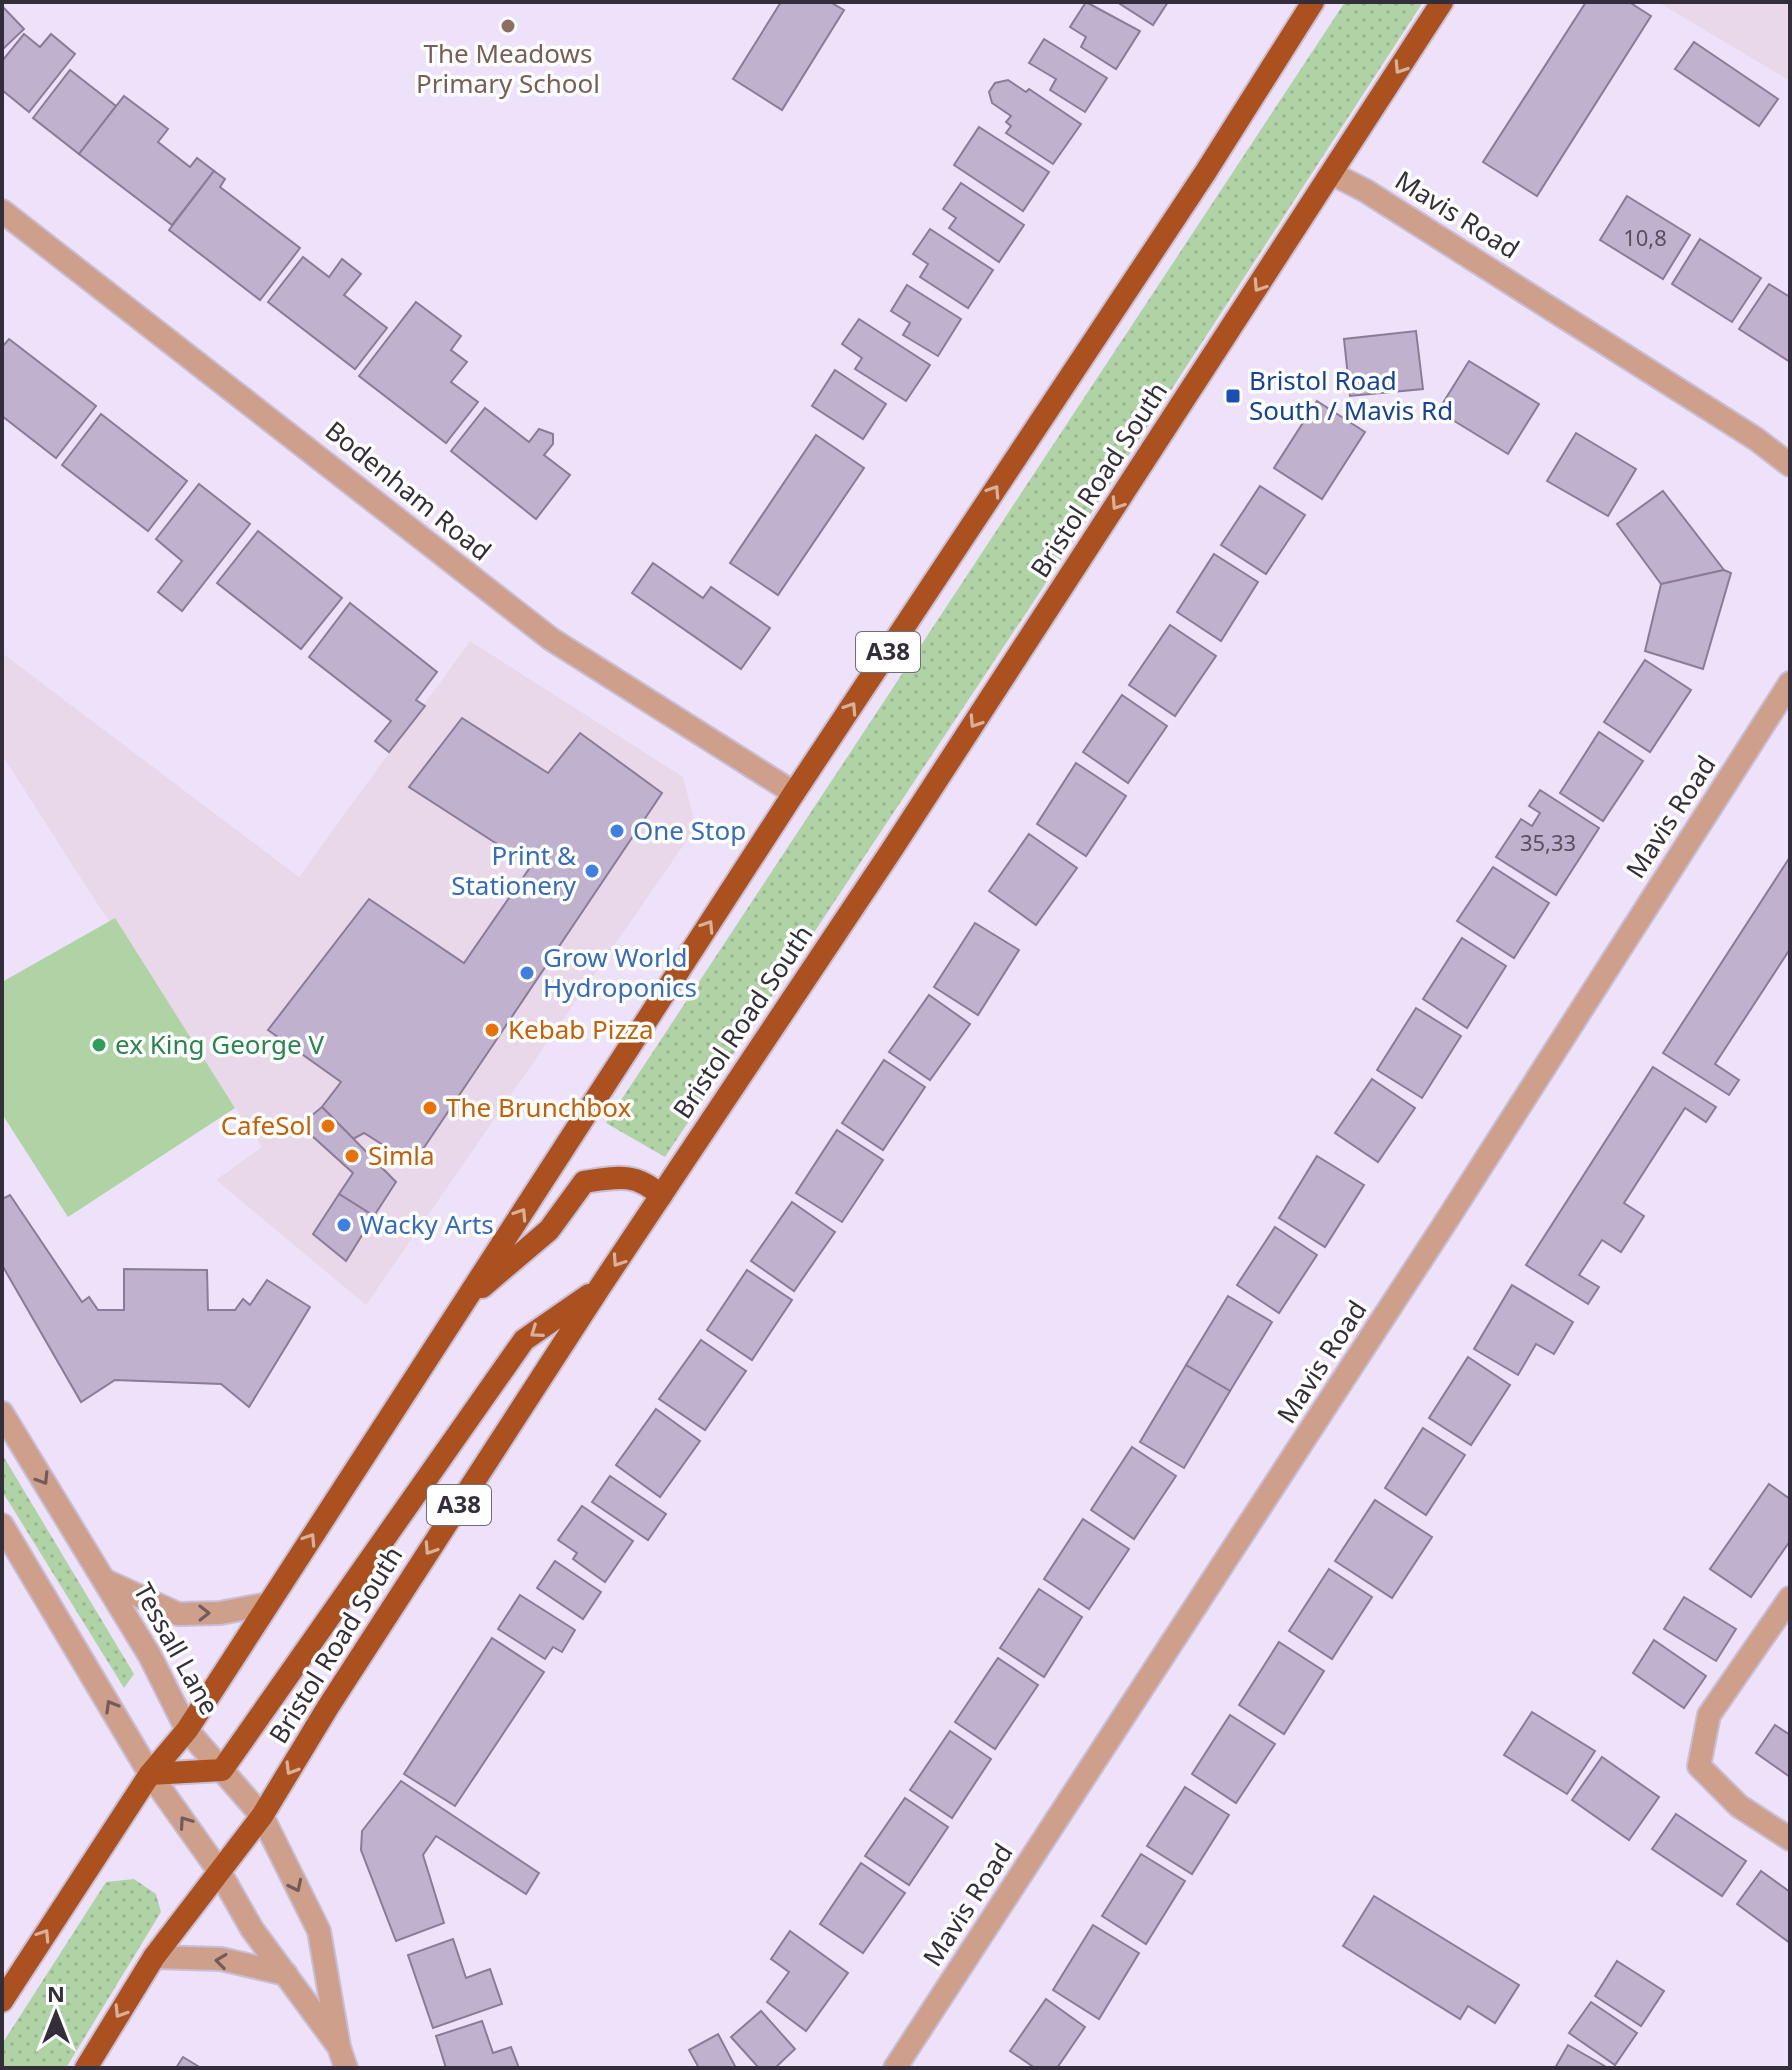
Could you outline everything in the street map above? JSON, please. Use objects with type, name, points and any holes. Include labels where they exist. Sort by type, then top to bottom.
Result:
[{"type":"highway","name":"A38","points":[[2,2001],[150,1774],[187,1730],[794,793],[1196,186],[1313,2]]},
{"type":"highway","name":"Bristol Road South","points":[[86,2068],[154,1957],[262,1816],[328,1707],[600,1287],[1333,174],[1442,2]]},
{"type":"highway","points":[[463,1303],[549,1230],[584,1182],[616,1177],[645,1181],[661,1196]]},
{"type":"highway","points":[[150,1774],[222,1770],[524,1340],[600,1287]]},
{"type":"street","name":"Mavis Road","points":[[1333,174],[1366,191],[1515,285],[1756,439],[1790,465]]},
{"type":"street","name":"Bodenham Road","points":[[2,211],[551,639],[794,793]]},
{"type":"street","name":"Mavis Road","points":[[895,2068],[1447,1220],[1790,683]]},
{"type":"street","name":"Tessall Lane","points":[[2,1413],[106,1581],[187,1730],[262,1816],[319,1931],[342,2058]]},
{"type":"street","name":"Tessall Lane","points":[[2,1525],[150,1774],[219,1871],[252,1929],[342,2058]]},
{"type":"street","points":[[106,1581],[178,1614],[220,1613],[268,1604]]},
{"type":"street","points":[[1790,1598],[1709,1715],[1699,1766],[1739,1806],[1790,1839]]},
{"type":"street","points":[[154,1957],[221,1959],[286,1974]]},
{"type":"shaded area","points":[[1658,2],[1790,2],[1790,81]]},
{"type":"shaded area","points":[[470,641],[683,777],[696,827],[366,1305],[216,1180],[262,1147],[96,902],[2,755],[2,653],[299,877]]},
{"type":"green space","points":[[1345,2],[1423,2],[1036,598],[665,1157],[606,1123]]},
{"type":"green space","name":"ex King George V","points":[[115,918],[235,1108],[68,1217],[2,1114],[2,982]]},
{"type":"green space","points":[[2,1454],[134,1674],[124,1688],[2,1491]]},
{"type":"green space","points":[[134,1879],[156,1894],[161,1912],[66,2068],[2,2068],[2,2044],[106,1882]]},
{"type":"building","points":[[781,2],[830,2],[844,10],[782,110],[733,79]]},
{"type":"building","points":[[1086,2],[1140,31],[1116,69],[1081,47],[1086,37],[1070,27]]},
{"type":"building","points":[[1117,2],[1168,2],[1153,25]]},
{"type":"building","points":[[1586,2],[1629,2],[1651,16],[1537,196],[1483,162]]},
{"type":"building","points":[[2,6],[24,29],[2,50]]},
{"type":"building","points":[[24,34],[40,47],[51,34],[75,54],[29,112],[2,90],[2,61]]},
{"type":"building","points":[[1044,39],[1107,78],[1085,112],[1050,90],[1056,79],[1029,63]]},
{"type":"building","points":[[1694,42],[1778,99],[1759,126],[1675,69]]},
{"type":"building","points":[[70,70],[116,106],[79,154],[33,118]]},
{"type":"building","points":[[1008,80],[1026,92],[1029,89],[1081,124],[1053,164],[1006,133],[1011,126],[1006,122],[1011,116],[992,103],[989,92],[995,83]]},
{"type":"building","points":[[124,96],[168,129],[158,142],[190,167],[197,158],[214,171],[172,225],[79,154]]},
{"type":"building","points":[[979,127],[1049,172],[1023,211],[954,165]]},
{"type":"building","points":[[214,171],[225,179],[220,187],[300,248],[260,300],[169,230]]},
{"type":"building","points":[[961,183],[1024,225],[999,262],[949,228],[956,218],[943,209]]},
{"type":"building","points":[[1627,196],[1690,235],[1663,279],[1600,240]]},
{"type":"building","points":[[930,229],[993,270],[968,308],[920,277],[928,264],[913,254]]},
{"type":"building","points":[[1700,239],[1761,278],[1732,322],[1672,284]]},
{"type":"building","points":[[303,257],[329,277],[342,259],[361,274],[344,295],[387,328],[355,369],[268,302]]},
{"type":"building","points":[[1769,284],[1790,297],[1790,362],[1739,329]]},
{"type":"building","points":[[907,285],[961,319],[938,356],[903,335],[910,323],[891,311]]},
{"type":"building","points":[[416,302],[461,336],[451,350],[467,362],[451,382],[478,402],[446,443],[359,376]]},
{"type":"building","points":[[859,319],[930,365],[906,401],[855,369],[862,358],[842,344]]},
{"type":"building","points":[[1416,331],[1423,389],[1350,396],[1344,339]]},
{"type":"building","points":[[9,339],[96,406],[56,458],[2,416],[2,347]]},
{"type":"building","points":[[1469,361],[1539,404],[1508,454],[1438,411]]},
{"type":"building","points":[[835,370],[886,404],[863,439],[812,406]]},
{"type":"building","points":[[1317,401],[1365,432],[1322,499],[1274,468]]},
{"type":"building","points":[[485,408],[529,442],[539,429],[553,434],[553,444],[544,455],[570,475],[536,519],[451,451]]},
{"type":"building","points":[[101,414],[187,481],[148,531],[62,465]]},
{"type":"building","points":[[1576,433],[1636,469],[1608,516],[1547,481]]},
{"type":"building","points":[[816,435],[864,468],[778,595],[730,563]]},
{"type":"building","points":[[199,484],[250,524],[182,611],[158,592],[182,561],[156,539]]},
{"type":"building","points":[[1260,486],[1305,515],[1266,574],[1221,545]]},
{"type":"building","points":[[1663,491],[1724,570],[1661,584],[1617,524]]},
{"type":"building","points":[[258,531],[342,598],[301,649],[217,583]]},
{"type":"building","points":[[1214,554],[1258,582],[1221,641],[1177,612]]},
{"type":"building","points":[[653,563],[703,598],[711,587],[770,628],[741,669],[632,593]]},
{"type":"building","points":[[1724,570],[1731,573],[1703,669],[1645,651],[1661,584]]},
{"type":"building","points":[[350,603],[437,672],[416,700],[425,706],[389,752],[375,741],[391,721],[309,657]]},
{"type":"building","points":[[1170,625],[1216,656],[1175,716],[1129,685]]},
{"type":"building","points":[[1645,660],[1691,690],[1650,752],[1604,722]]},
{"type":"building","points":[[1122,695],[1167,726],[1128,783],[1083,752]]},
{"type":"building","points":[[462,718],[548,773],[580,733],[662,793],[413,1164],[364,1133],[353,1139],[322,1107],[341,1082],[268,1030],[369,899],[464,963],[531,866],[409,787]]},
{"type":"building","points":[[1599,732],[1643,761],[1603,821],[1560,793]]},
{"type":"building","points":[[1076,763],[1126,796],[1086,856],[1037,824]]},
{"type":"building","points":[[1540,790],[1599,828],[1556,895],[1496,857],[1521,819],[1532,826],[1540,813],[1529,806]]},
{"type":"building","points":[[1029,834],[1077,868],[1036,925],[989,891]]},
{"type":"building","points":[[1790,857],[1790,949],[1715,1064],[1739,1080],[1729,1095],[1663,1053]]},
{"type":"building","points":[[1493,867],[1549,903],[1514,958],[1457,921]]},
{"type":"building","points":[[975,923],[1019,950],[978,1015],[934,987]]},
{"type":"building","points":[[1462,938],[1506,966],[1467,1028],[1423,999]]},
{"type":"building","points":[[929,995],[970,1024],[930,1080],[889,1052]]},
{"type":"building","points":[[1416,1008],[1461,1036],[1422,1098],[1377,1070]]},
{"type":"building","points":[[884,1060],[925,1087],[883,1150],[842,1123]]},
{"type":"building","points":[[1653,1067],[1716,1107],[1706,1122],[1685,1108],[1624,1203],[1644,1216],[1621,1252],[1602,1240],[1579,1275],[1599,1287],[1588,1304],[1526,1265]]},
{"type":"building","points":[[1372,1079],[1415,1108],[1378,1162],[1335,1133]]},
{"type":"building","name":"Simla","points":[[322,1107],[396,1182],[374,1216],[339,1194],[353,1173],[300,1125]]},
{"type":"building","points":[[837,1130],[883,1160],[842,1222],[796,1193]]},
{"type":"building","points":[[1317,1156],[1364,1185],[1325,1247],[1279,1218]]},
{"type":"building","name":"Wacky Arts","points":[[339,1194],[374,1216],[346,1261],[313,1234]]},
{"type":"building","points":[[10,1195],[82,1302],[89,1297],[98,1310],[124,1310],[124,1269],[207,1270],[208,1310],[235,1310],[243,1299],[250,1305],[267,1280],[310,1307],[249,1407],[221,1384],[115,1380],[81,1402],[2,1265],[2,1199]]},
{"type":"building","points":[[792,1202],[835,1232],[794,1291],[751,1261]]},
{"type":"building","points":[[1275,1227],[1317,1255],[1279,1313],[1237,1285]]},
{"type":"building","points":[[747,1270],[792,1300],[752,1360],[707,1330]]},
{"type":"building","points":[[1512,1285],[1573,1322],[1554,1354],[1536,1344],[1518,1375],[1474,1349]]},
{"type":"building","points":[[1228,1296],[1272,1322],[1230,1391],[1186,1365]]},
{"type":"building","points":[[701,1340],[746,1371],[705,1430],[659,1399]]},
{"type":"building","points":[[1468,1357],[1510,1385],[1471,1445],[1429,1418]]},
{"type":"building","points":[[1186,1365],[1230,1391],[1184,1468],[1140,1442]]},
{"type":"building","points":[[656,1409],[700,1441],[660,1497],[616,1465]]},
{"type":"building","points":[[1423,1428],[1465,1455],[1426,1515],[1385,1488]]},
{"type":"building","points":[[1132,1447],[1176,1476],[1134,1539],[1091,1510]]},
{"type":"building","points":[[610,1476],[666,1514],[648,1540],[592,1502]]},
{"type":"building","points":[[1769,1484],[1790,1499],[1790,1541],[1751,1597],[1710,1569]]},
{"type":"building","points":[[1375,1500],[1432,1537],[1392,1598],[1335,1561]]},
{"type":"building","points":[[582,1506],[633,1541],[605,1582],[573,1559],[577,1553],[558,1540]]},
{"type":"building","points":[[1083,1519],[1129,1549],[1089,1609],[1044,1579]]},
{"type":"building","points":[[555,1561],[601,1592],[583,1619],[537,1588]]},
{"type":"building","points":[[1329,1569],[1372,1597],[1332,1659],[1289,1631]]},
{"type":"building","points":[[1039,1589],[1082,1617],[1044,1677],[1000,1648]]},
{"type":"building","points":[[520,1595],[575,1630],[562,1652],[553,1647],[545,1659],[498,1629]]},
{"type":"building","points":[[1684,1597],[1736,1629],[1716,1661],[1664,1629]]},
{"type":"building","points":[[492,1638],[544,1672],[455,1806],[404,1774]]},
{"type":"building","points":[[1654,1640],[1706,1676],[1684,1708],[1633,1673]]},
{"type":"building","points":[[1279,1642],[1324,1671],[1284,1734],[1239,1705]]},
{"type":"building","points":[[998,1658],[1038,1685],[995,1749],[955,1722]]},
{"type":"building","points":[[1532,1712],[1595,1751],[1567,1794],[1504,1755]]},
{"type":"building","points":[[1230,1715],[1275,1744],[1236,1803],[1192,1774]]},
{"type":"building","points":[[1775,1725],[1790,1735],[1790,1777],[1756,1753]]},
{"type":"building","points":[[950,1731],[991,1759],[952,1818],[910,1790]]},
{"type":"building","points":[[1602,1757],[1659,1797],[1629,1840],[1572,1800]]},
{"type":"building","points":[[401,1781],[539,1873],[526,1894],[436,1836],[423,1855],[444,1923],[396,1941],[361,1850],[362,1831]]},
{"type":"building","points":[[1185,1787],[1229,1815],[1192,1874],[1147,1846]]},
{"type":"building","points":[[905,1798],[948,1827],[909,1885],[865,1856]]},
{"type":"building","points":[[1676,1814],[1746,1861],[1722,1896],[1652,1849]]},
{"type":"building","points":[[1141,1854],[1185,1881],[1146,1944],[1102,1916]]},
{"type":"building","points":[[861,1863],[905,1893],[863,1953],[820,1924]]},
{"type":"building","points":[[1761,1871],[1790,1892],[1790,1943],[1737,1904]]},
{"type":"building","points":[[1374,1896],[1519,1985],[1495,2023],[1468,2006],[1460,2019],[1343,1946]]},
{"type":"building","points":[[1093,1925],[1139,1953],[1099,2019],[1053,1990]]},
{"type":"building","points":[[790,1931],[848,1973],[806,2031],[767,2002],[789,1972],[771,1959]]},
{"type":"building","points":[[453,1939],[466,1978],[490,1969],[502,2004],[433,2028],[408,1955]]},
{"type":"building","points":[[1617,1961],[1664,1991],[1641,2026],[1595,1996]]},
{"type":"building","points":[[1046,1999],[1085,2027],[1057,2068],[1035,2068],[1010,2051]]},
{"type":"building","points":[[1591,2002],[1637,2033],[1615,2065],[1569,2033]]},
{"type":"building","points":[[761,2011],[795,2049],[775,2068],[759,2068],[731,2037]]},
{"type":"building","points":[[482,2021],[493,2053],[511,2047],[519,2068],[446,2068],[436,2036]]},
{"type":"building","points":[[718,2034],[736,2068],[699,2068],[689,2050]]},
{"type":"building","points":[[1568,2045],[1608,2068],[1555,2068]]},
{"type":"building","points":[[183,2057],[201,2068],[176,2068]]},
{"type":"place","name":"The Meadows Primary School","points":[[508,26]]},
{"type":"place","name":"Bristol Road South / Mavis Rd","points":[[1233,396]]},
{"type":"place","name":"One Stop","points":[[617,831]]},
{"type":"place","name":"Print & Stationery","points":[[592,871]]},
{"type":"place","name":"Grow World Hydroponics","points":[[527,973]]},
{"type":"place","name":"Kebab Pizza","points":[[492,1030]]},
{"type":"place","name":"ex King George V","points":[[99,1045]]},
{"type":"place","name":"The Brunchbox","points":[[430,1108]]},
{"type":"place","name":"CafeSol","points":[[328,1126]]},
{"type":"place","name":"Simla","points":[[352,1156]]},
{"type":"place","name":"Wacky Arts","points":[[344,1225]]}]
